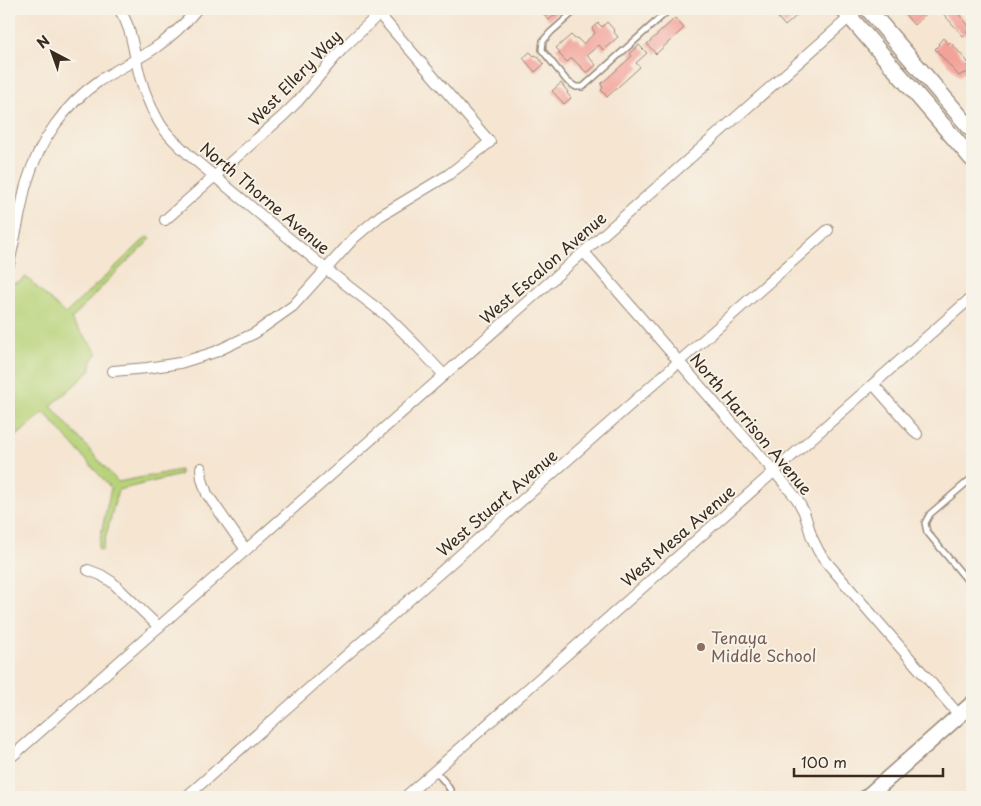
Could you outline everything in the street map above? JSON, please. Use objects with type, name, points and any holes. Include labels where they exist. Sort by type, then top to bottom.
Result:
[{"type":"main road","points":[[868,9],[972,130]]},
{"type":"main road","points":[[851,12],[972,159]]},
{"type":"main road","points":[[867,797],[972,704]]},
{"type":"street","name":"North Thorne Avenue","points":[[119,9],[131,32],[136,59],[149,103],[159,123],[171,138],[326,269],[388,317],[444,375]]},
{"type":"street","points":[[9,264],[27,181],[49,133],[63,114],[98,82],[156,48],[174,34],[197,9]]},
{"type":"street","name":"West Escalon Avenue","points":[[9,759],[584,252],[851,12]]},
{"type":"street","name":"West Ellery Way","points":[[165,220],[283,116],[342,50],[379,14],[490,142],[448,175],[380,216],[354,238],[326,269]]},
{"type":"street","name":"West Stuart Avenue","points":[[186,797],[828,230]]},
{"type":"street","name":"North Harrison Avenue","points":[[584,252],[774,471],[804,512],[812,538],[828,565],[959,715]]},
{"type":"street","points":[[113,371],[180,363],[215,352],[255,333],[293,306],[326,269]]},
{"type":"street","name":"West Mesa Avenue","points":[[405,797],[972,297]]},
{"type":"street","points":[[873,384],[917,434]]},
{"type":"street","points":[[201,468],[207,494],[246,550]]},
{"type":"street","points":[[88,570],[112,582],[159,627]]},
{"type":"lane","points":[[577,9],[551,32],[543,42],[542,50],[567,81],[576,87],[583,87],[670,9]]},
{"type":"lane","points":[[972,478],[930,514],[925,523],[927,532],[972,586]]},
{"type":"lane","points":[[435,771],[448,786],[453,797]]},
{"type":"green space","points":[[148,236],[151,239],[108,280],[71,320],[98,353],[92,361],[90,371],[51,406],[118,482],[180,470],[180,475],[118,490],[102,551],[98,548],[111,488],[44,412],[9,442],[9,284],[19,282],[26,277],[65,314]]},
{"type":"building","points":[[539,9],[562,9],[549,20]]},
{"type":"building","points":[[770,9],[804,9],[785,26]]},
{"type":"building","points":[[908,9],[922,9],[926,14],[914,25],[904,13]]},
{"type":"building","points":[[939,9],[954,9],[971,28],[963,36]]},
{"type":"building","points":[[675,18],[684,28],[656,54],[647,44]]},
{"type":"building","points":[[607,22],[618,37],[603,50],[599,45],[587,55],[596,65],[587,73],[572,58],[567,62],[559,54],[560,52],[556,48],[571,35],[583,44],[595,33],[592,28],[598,23],[602,27]]},
{"type":"building","points":[[943,38],[948,44],[950,42],[968,62],[966,64],[971,69],[965,74],[959,76],[935,49]]},
{"type":"building","points":[[639,45],[647,53],[636,63],[640,67],[607,97],[601,90],[603,88],[601,84],[632,56],[630,53]]},
{"type":"building","points":[[530,52],[534,56],[536,55],[544,64],[535,72],[523,58]]},
{"type":"building","points":[[561,83],[571,98],[564,104],[552,91]]},
{"type":"place","name":"Tenaya Middle School","points":[[701,647]]}]
